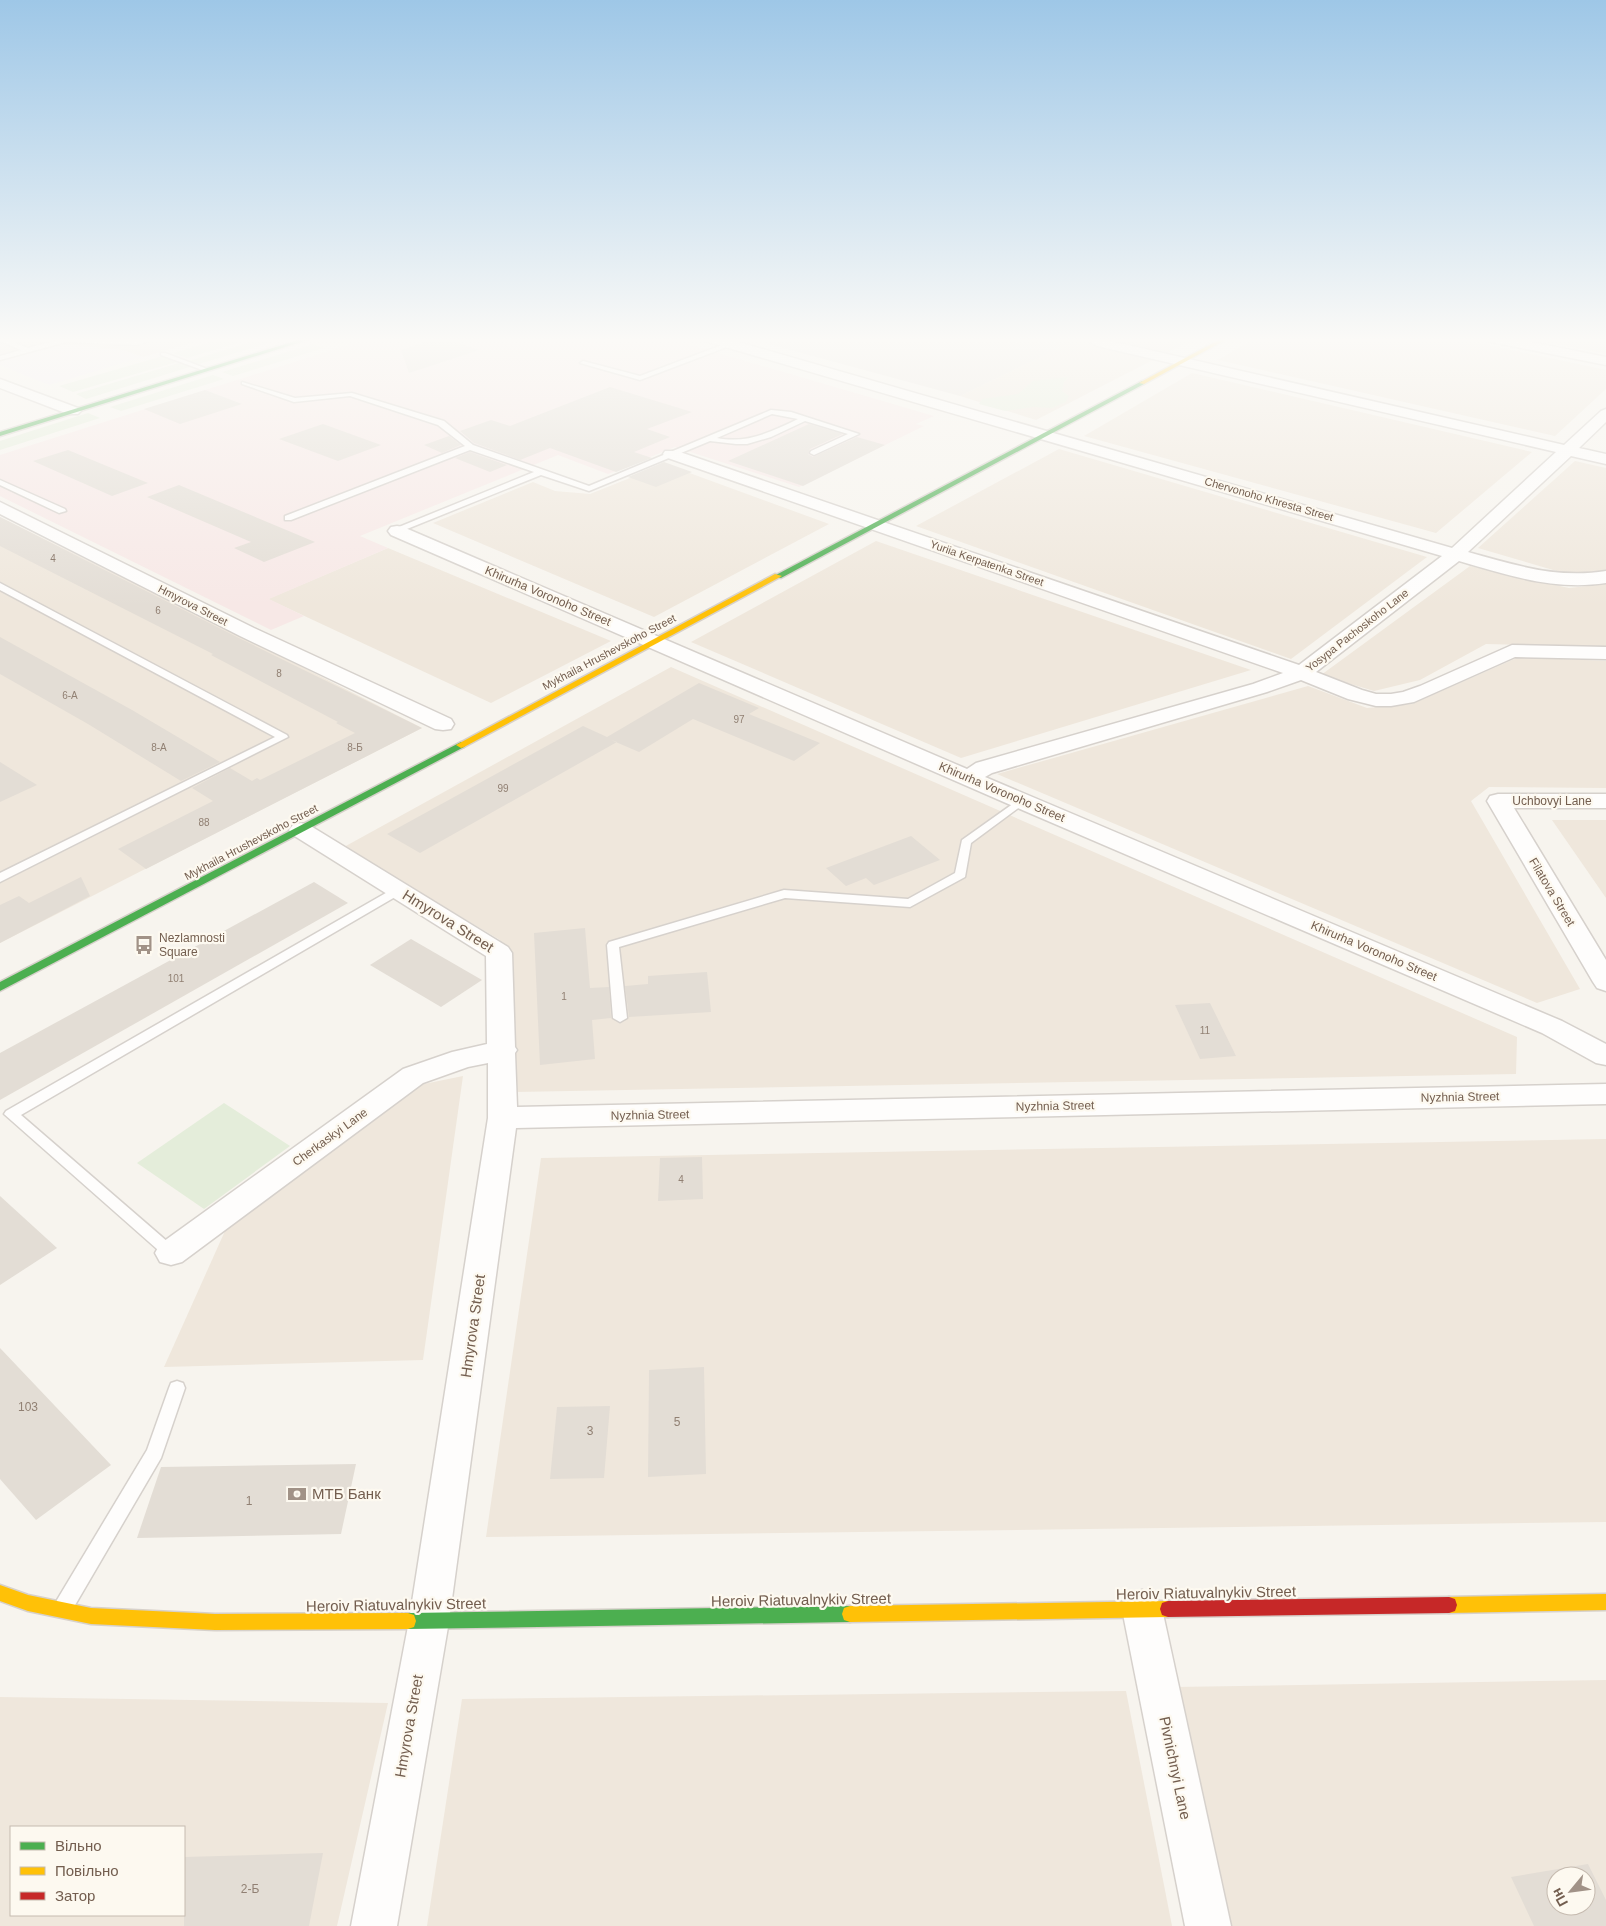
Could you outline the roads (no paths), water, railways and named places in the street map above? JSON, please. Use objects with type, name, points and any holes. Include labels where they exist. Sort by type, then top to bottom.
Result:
[{"type":"street","points":[[0,434],[23,427]]},
{"type":"street","name":"Chervonoho Khresta Street","points":[[1015,427],[1548,579],[1587,580],[1606,578]]},
{"type":"street","name":"Mykhaila Hrushevskoho Street","points":[[0,987],[301,830],[1058,427]]},
{"type":"street","points":[[1470,427],[1606,458]]},
{"type":"street","name":"Yosypa Pachoskoho Lane","points":[[969,778],[984,768],[1260,688],[1302,673],[1457,553],[1591,427]]},
{"type":"street","name":"Yuriia Kerpatenka Street","points":[[671,454],[1302,673],[1355,695],[1376,700],[1407,698],[1512,651],[1606,653]]},
{"type":"street","name":"Hmyrova Street","points":[[0,507],[247,632],[443,724]]},
{"type":"street","name":"Khirurha Voronoho Street","points":[[397,531],[1020,801],[1552,1027],[1606,1056]]},
{"type":"street","name":"Uchbovyi Lane","points":[[1498,801],[1606,801]]},
{"type":"street","name":"Filatova Street","points":[[1498,801],[1606,982]]},
{"type":"street","name":"Hmyrova Street","points":[[301,830],[499,953],[503,1118],[429,1621],[374,1926]]},
{"type":"street","name":"Cherkaskyi Lane","points":[[171,1253],[413,1076],[462,1059],[502,1050]]},
{"type":"street","name":"Nyzhnia Street","points":[[503,1118],[1606,1094]]},
{"type":"street","name":"Heroiv Riatuvalnykiv Street","points":[[0,1593],[28,1603],[91,1616],[215,1622],[429,1621],[1606,1602]]},
{"type":"street","name":"Pivnichnyi Lane","points":[[1142,1609],[1208,1926]]},
{"type":"lane","points":[[447,427],[470,447],[589,489],[735,427]]},
{"type":"lane","points":[[708,438],[734,443],[754,441],[786,427]]},
{"type":"lane","points":[[814,453],[855,434],[831,427]]},
{"type":"lane","points":[[288,518],[470,447]]},
{"type":"lane","points":[[397,531],[541,472]]},
{"type":"lane","points":[[0,482],[62,511]]},
{"type":"lane","points":[[0,586],[283,737],[0,878]]},
{"type":"lane","points":[[620,1018],[613,945],[784,894],[910,903],[961,875],[966,842],[1020,801]]},
{"type":"lane","points":[[171,1253],[11,1114],[398,890]]},
{"type":"lane","points":[[61,1610],[155,1453],[177,1388]]},
{"type":"place","name":"Nezlamnosti Square","points":[[144,945]]},
{"type":"place","name":"МТБ Банк","points":[[297,1494]]}]
